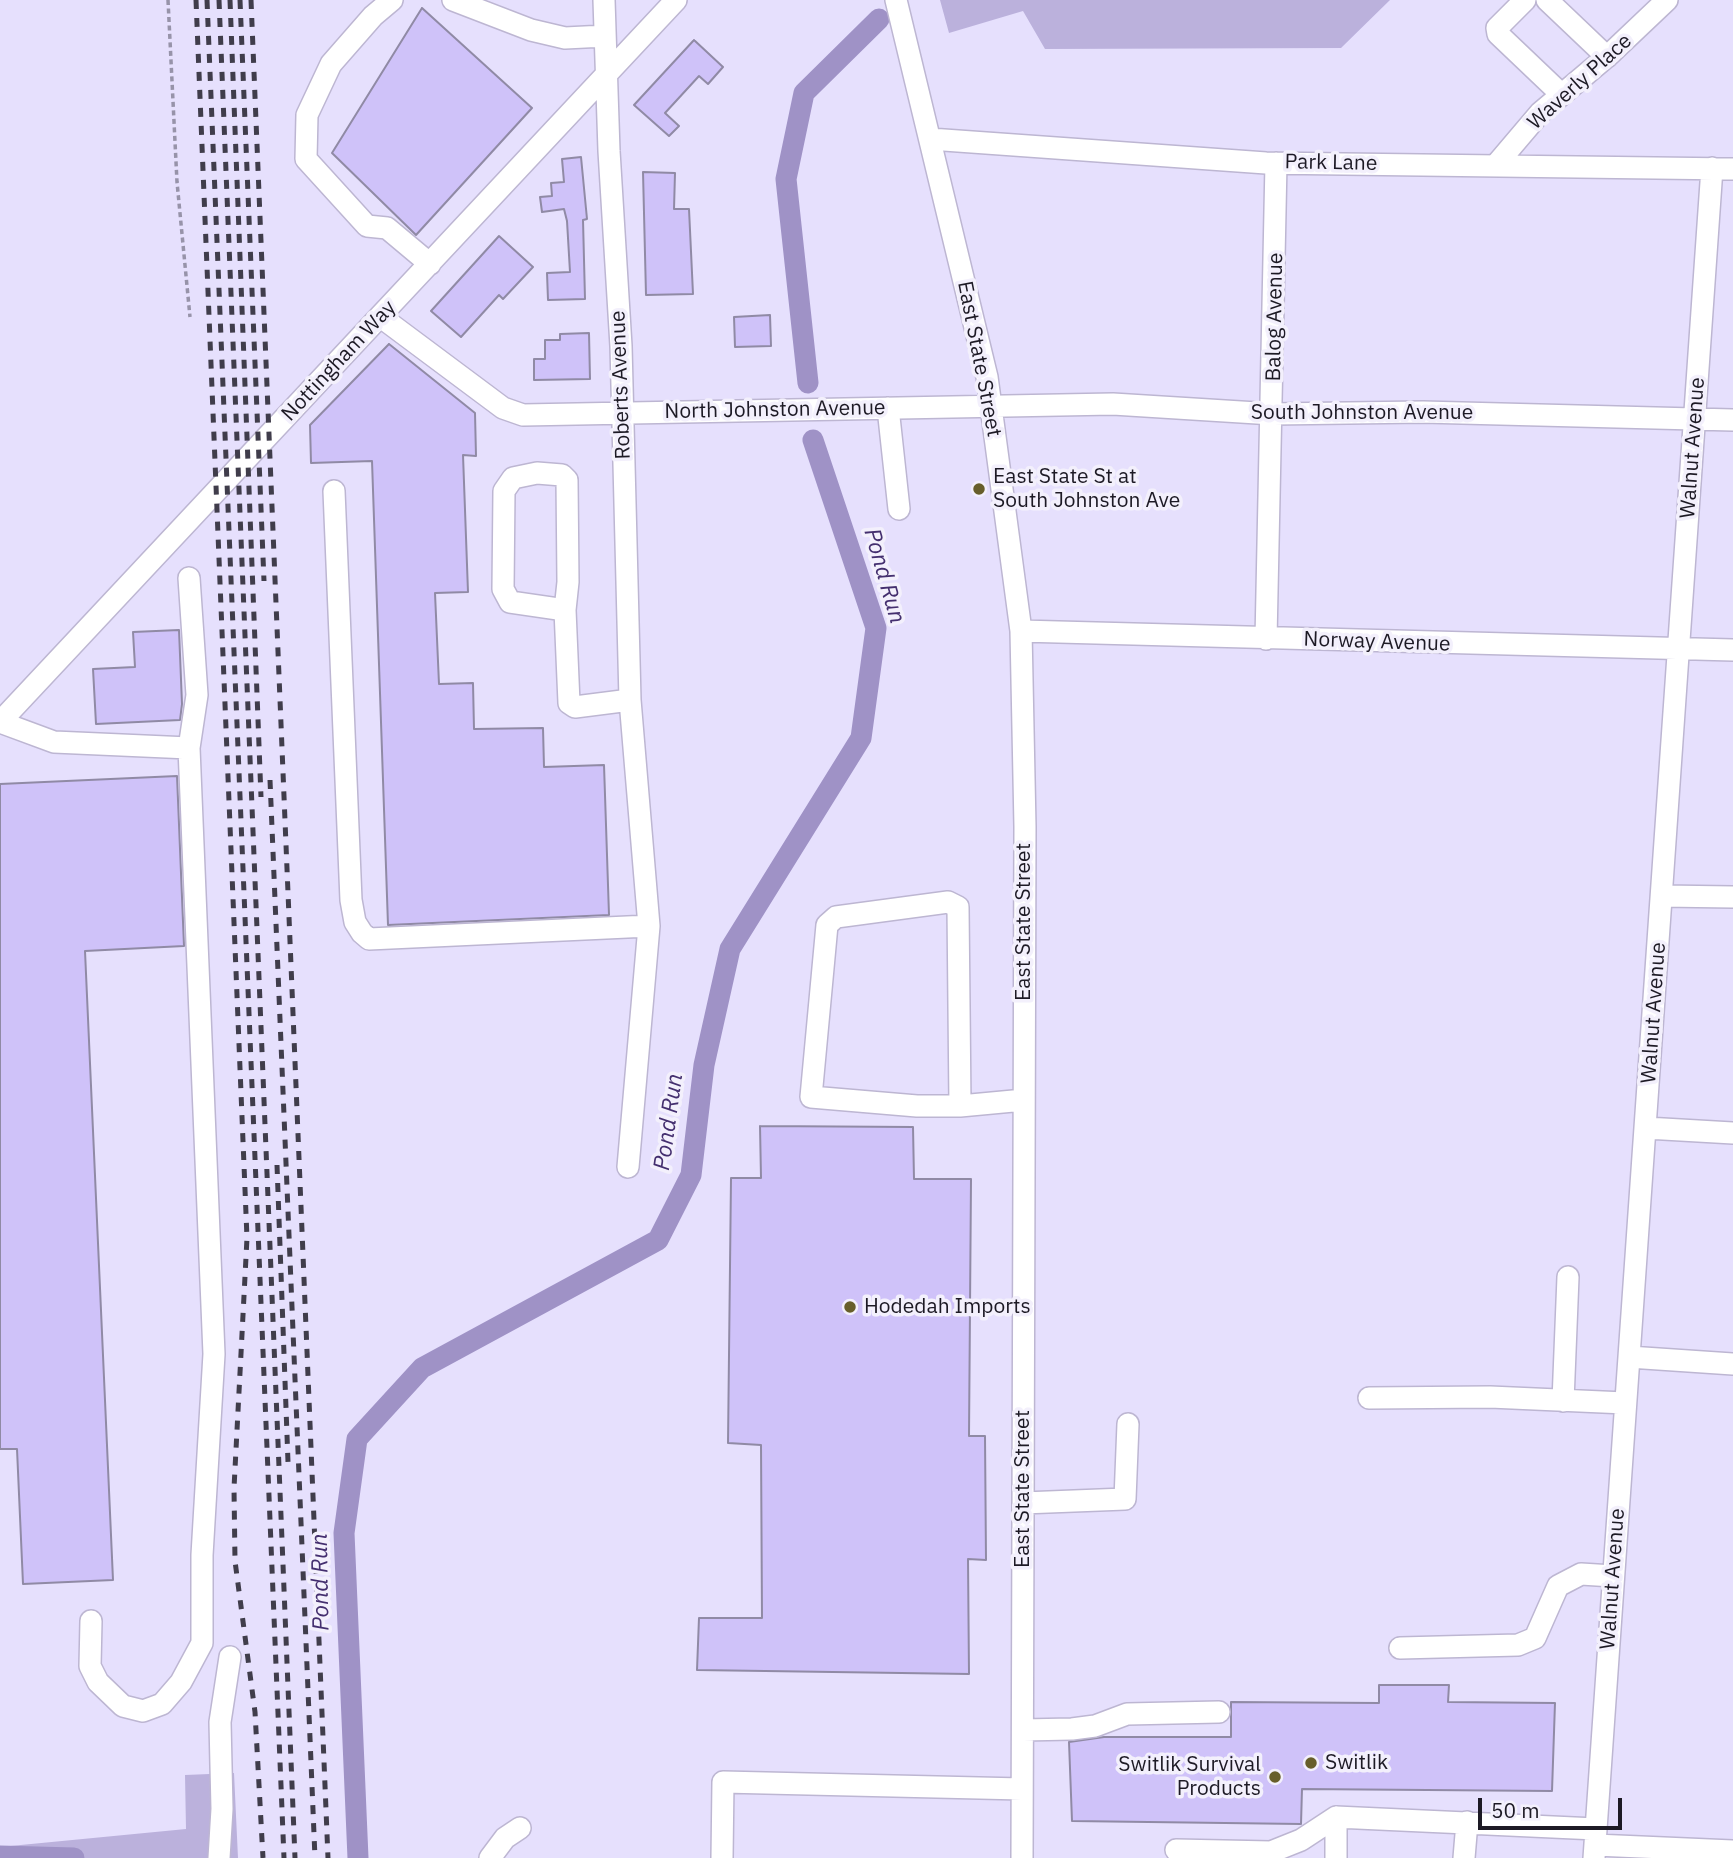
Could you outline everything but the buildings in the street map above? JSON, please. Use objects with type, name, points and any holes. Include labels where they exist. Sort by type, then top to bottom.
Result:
[{"type":"street","points":[[392,0],[373,16],[331,64],[307,115],[306,159],[367,226],[387,228],[430,264]]},
{"type":"street","points":[[453,0],[553,35],[606,36]]},
{"type":"street","name":"Roberts Avenue","points":[[604,0],[623,413],[630,700],[649,926],[628,1167]]},
{"type":"street","name":"Nottingham Way","points":[[0,722],[676,0]]},
{"type":"street","name":"East State Street","points":[[896,0],[992,404],[1021,631],[1024,827],[1022,1858]]},
{"type":"street","points":[[1525,0],[1497,28],[1498,34],[1561,94]]},
{"type":"street","points":[[1547,0],[1607,57]]},
{"type":"street","name":"Waverly Place","points":[[1495,166],[1540,113],[1607,57],[1667,0]]},
{"type":"street","name":"Park Lane","points":[[930,139],[1276,163],[1723,169]]},
{"type":"street","name":"Balog Avenue","points":[[1266,639],[1273,414],[1276,163]]},
{"type":"street","name":"Walnut Avenue","points":[[1595,1844],[1695,419],[1723,169]]},
{"type":"street","name":"North Johnston Avenue","points":[[380,317],[503,408],[523,415],[992,404]]},
{"type":"street","name":"South Johnston Avenue","points":[[992,404],[1113,404],[1273,414],[1423,412],[1733,420]]},
{"type":"street","points":[[888,408],[899,509]]},
{"type":"street","points":[[565,606],[510,602],[503,589],[504,491],[513,478],[537,473],[562,475],[567,480],[565,606],[569,703],[575,707],[630,700]]},
{"type":"street","points":[[334,491],[351,900],[355,922],[362,933],[369,939],[649,926]]},
{"type":"street","points":[[91,1621],[90,1666],[99,1682],[123,1706],[143,1711],[162,1704],[169,1697],[181,1682],[202,1643],[202,1555],[214,1354],[189,748],[197,695],[189,578]]},
{"type":"street","name":"Norway Avenue","points":[[1021,631],[1733,650]]},
{"type":"street","points":[[0,722],[54,742],[189,748]]},
{"type":"street","points":[[1662,895],[1733,897]]},
{"type":"street","points":[[960,1105],[958,907],[948,902],[836,917],[827,925],[811,1097],[917,1106],[960,1105],[1024,1100]]},
{"type":"street","points":[[1646,1128],[1733,1133]]},
{"type":"street","points":[[1563,1401],[1569,1277]]},
{"type":"street","points":[[1629,1357],[1733,1364]]},
{"type":"street","points":[[1369,1398],[1490,1397],[1625,1403]]},
{"type":"street","points":[[1023,1503],[1125,1499],[1128,1424]]},
{"type":"street","points":[[1400,1648],[1518,1645],[1535,1638],[1558,1586],[1581,1574],[1613,1576]]},
{"type":"street","points":[[219,1858],[222,1808],[219,1722],[230,1657]]},
{"type":"street","points":[[1023,1730],[1084,1727],[1127,1714],[1219,1712]]},
{"type":"street","points":[[722,1858],[723,1782],[1023,1789]]},
{"type":"street","points":[[1176,1850],[1271,1852],[1301,1840],[1336,1817],[1467,1822],[1595,1844],[1733,1851]]},
{"type":"street","points":[[1336,1817],[1336,1858]]},
{"type":"street","points":[[1464,1858],[1467,1822]]},
{"type":"street","points":[[490,1858],[505,1838],[520,1828]]},
{"type":"path","points":[[168,0],[177,182],[190,317]]},
{"type":"shaded area","points":[[940,0],[1390,0],[1341,48],[1045,49],[1023,11],[949,33]]},
{"type":"shaded area","points":[[234,1773],[238,1858],[0,1858],[0,1847],[186,1829],[185,1775]]},
{"type":"waterway","name":"Pond Run","points":[[808,383],[786,179],[804,93],[879,19]]},
{"type":"waterway","name":"Pond Run","points":[[358,1858],[344,1533],[357,1439],[422,1368],[658,1240],[691,1175],[704,1065],[730,949],[861,738],[876,628],[813,440]]},
{"type":"waterway","name":"Pond Run","points":[[0,1856],[74,1858]]},
{"type":"railway","points":[[196,0],[247,1238],[234,1488],[235,1561],[255,1712],[263,1858]]},
{"type":"railway","points":[[207,0],[284,1858]]},
{"type":"railway","points":[[219,0],[295,1858]]},
{"type":"railway","points":[[230,0],[261,797]]},
{"type":"railway","points":[[240,0],[264,581]]},
{"type":"railway","points":[[251,0],[328,1858]]},
{"type":"railway","points":[[270,780],[315,1858]]},
{"type":"railway","points":[[277,1165],[288,1462]]},
{"type":"place","name":"East State St at South Johnston Ave","points":[[979,489]]},
{"type":"place","name":"Hodedah Imports","points":[[850,1307]]},
{"type":"place","name":"Switlik","points":[[1311,1763]]},
{"type":"place","name":"Switlik Survival Products","points":[[1275,1777]]}]
